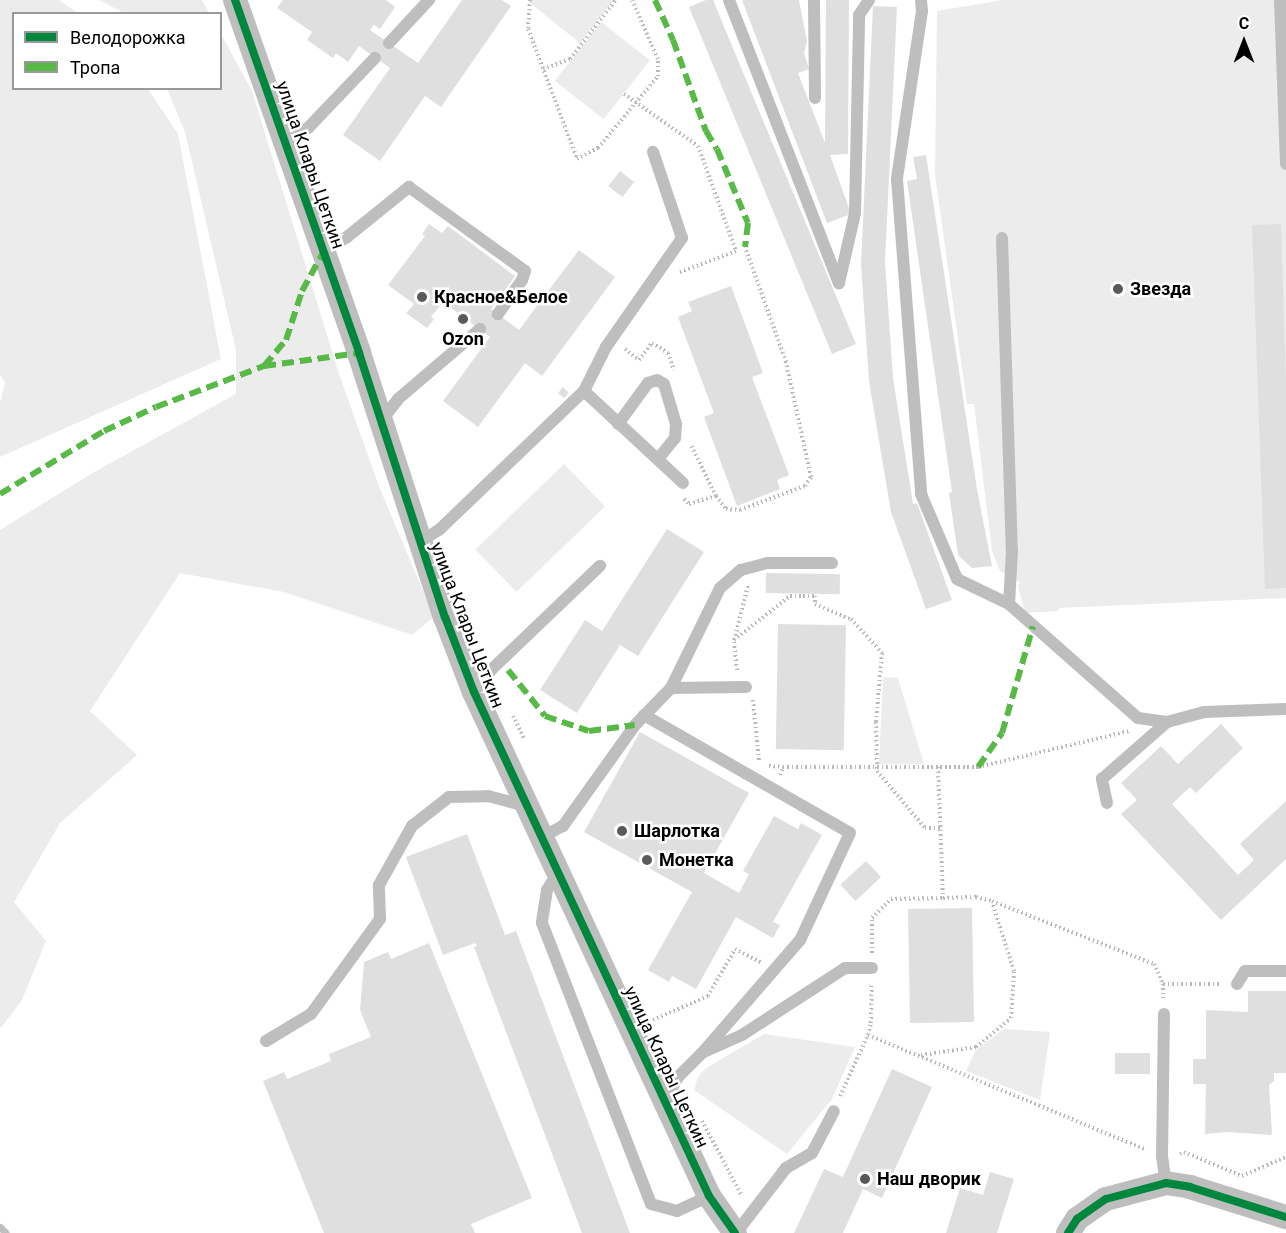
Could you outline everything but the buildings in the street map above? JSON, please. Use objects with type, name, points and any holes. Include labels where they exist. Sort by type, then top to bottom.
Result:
[{"type":"street","name":"улица Клары Цеткин","points":[[236,0],[286,138],[420,542],[474,692],[709,1196],[736,1233]]},
{"type":"street","points":[[1068,1233],[1077,1219],[1106,1199],[1166,1183],[1190,1186],[1286,1217]]},
{"type":"lane","points":[[389,43],[429,0]]},
{"type":"lane","points":[[729,0],[839,283],[855,213],[859,15],[869,0]]},
{"type":"lane","points":[[814,0],[815,98]]},
{"type":"lane","points":[[921,0],[922,11],[897,179],[921,494],[957,579],[1009,604],[1138,718],[1167,722],[1204,712],[1286,709]]},
{"type":"lane","points":[[1280,0],[1286,164]]},
{"type":"lane","points":[[286,138],[308,128],[375,58]]},
{"type":"lane","points":[[420,542],[440,529],[584,392],[606,347],[682,238],[653,152]]},
{"type":"lane","points":[[324,251],[348,237],[409,187],[525,271],[522,280],[498,314]]},
{"type":"lane","points":[[1002,238],[1012,551],[1009,604]]},
{"type":"lane","points":[[381,421],[398,399],[480,329]]},
{"type":"lane","points":[[618,424],[648,383],[657,380],[664,384],[676,424],[675,438],[658,459]]},
{"type":"lane","points":[[584,392],[683,483]]},
{"type":"lane","points":[[542,837],[563,826],[644,715],[671,688],[720,588],[741,570],[768,563],[832,563]]},
{"type":"lane","points":[[474,692],[491,670],[600,566]]},
{"type":"lane","points":[[671,688],[746,687]]},
{"type":"lane","points":[[644,715],[850,833],[800,940],[702,1053],[678,1077],[665,1101]]},
{"type":"lane","points":[[1107,803],[1102,779],[1167,722]]},
{"type":"lane","points":[[266,1041],[311,1014],[380,919],[379,885],[412,826],[449,796],[488,796],[529,807]]},
{"type":"lane","points":[[558,873],[547,890],[542,923],[651,1204],[677,1212],[709,1196]]},
{"type":"lane","points":[[702,1053],[742,1035],[845,969],[872,968]]},
{"type":"lane","points":[[1237,984],[1245,971],[1286,971]]},
{"type":"lane","points":[[1164,1014],[1162,1156],[1166,1183]]},
{"type":"lane","points":[[736,1233],[786,1168],[812,1153],[834,1111]]},
{"type":"path","points":[[530,0],[528,29],[577,159],[598,148],[658,75],[658,58],[632,0]]},
{"type":"path","points":[[543,69],[570,59],[616,0]]},
{"type":"path","points":[[716,496],[726,509],[740,510],[805,486],[811,477],[786,362],[745,248]]},
{"type":"path","points":[[620,345],[639,360],[651,345]]},
{"type":"path","points":[[734,640],[790,596],[815,596],[815,604],[851,619],[882,653],[876,722],[877,771],[925,828],[940,828]]},
{"type":"path","points":[[774,790],[783,767],[978,767],[1167,722]]},
{"type":"path","points":[[938,767],[943,898]]},
{"type":"path","points":[[834,1111],[868,1035],[871,1023],[872,918],[891,899],[976,897],[992,901],[1154,964],[1162,984],[1237,984]]},
{"type":"path","points":[[920,1055],[976,1047],[1011,1018],[1014,971],[992,901]]},
{"type":"path","points":[[653,1020],[708,996],[735,949],[776,969]]},
{"type":"path","points":[[868,1035],[1162,1156],[1171,1158],[1184,1152],[1242,1176],[1286,1157]]},
{"type":"shaded area","points":[[0,0],[59,0],[77,12],[12,12],[12,90],[149,90],[178,134],[221,359],[0,457],[0,403],[5,382],[0,375]]},
{"type":"shaded area","points":[[99,0],[202,0],[208,12],[122,12]]},
{"type":"shaded area","points":[[532,0],[614,0],[580,43],[530,3]]},
{"type":"shaded area","name":"Звезда","points":[[1003,0],[1286,0],[1286,598],[1059,608],[1058,611],[1025,613],[1018,586],[1020,582],[1000,571],[992,551],[974,404],[967,404],[935,175],[937,11]]},
{"type":"shaded area","points":[[601,22],[650,60],[604,119],[555,81]]},
{"type":"shaded area","points":[[222,36],[252,91],[339,374],[380,489],[434,617],[412,635],[284,592],[180,573],[90,711],[137,755],[60,823],[14,902],[46,941],[22,1000],[0,1029],[0,530],[96,471],[236,394],[236,350],[185,132],[167,90],[222,90]]},
{"type":"shaded area","points":[[564,464],[605,506],[517,592],[476,549]]},
{"type":"shaded area","points":[[883,677],[898,678],[924,764],[879,764]]},
{"type":"shaded area","points":[[1004,1029],[1050,1032],[1040,1100],[966,1071],[976,1050]]},
{"type":"shaded area","points":[[764,1034],[855,1047],[832,1099],[787,1154],[694,1090],[698,1077],[706,1068]]},
{"type":"waterway","points":[[0,1227],[6,1233]]},
{"type":"marked path","points":[[655,0],[673,40],[706,131],[717,149],[748,223],[745,247]]},
{"type":"marked path","points":[[264,366],[286,340],[302,291],[324,251]]},
{"type":"marked path","points":[[0,494],[104,431],[156,407],[264,366],[359,353]]},
{"type":"marked path","points":[[978,767],[1002,733],[1033,626]]},
{"type":"marked path","points":[[508,670],[545,716],[589,731],[635,725]]},
{"type":"cycle path","points":[[235,0],[359,353],[445,617],[474,692],[709,1196],[735,1233]]},
{"type":"cycle path","points":[[1068,1233],[1077,1219],[1106,1199],[1166,1183],[1190,1187],[1286,1217]]},
{"type":"place","name":"Звезда","points":[[1118,289]]},
{"type":"place","name":"Красное&Белое","points":[[422,297]]},
{"type":"place","name":"Ozon","points":[[463,319]]},
{"type":"place","name":"Шарлотка","points":[[622,831]]},
{"type":"place","name":"Монетка","points":[[647,860]]},
{"type":"place","name":"Наш дворик","points":[[865,1179]]}]
